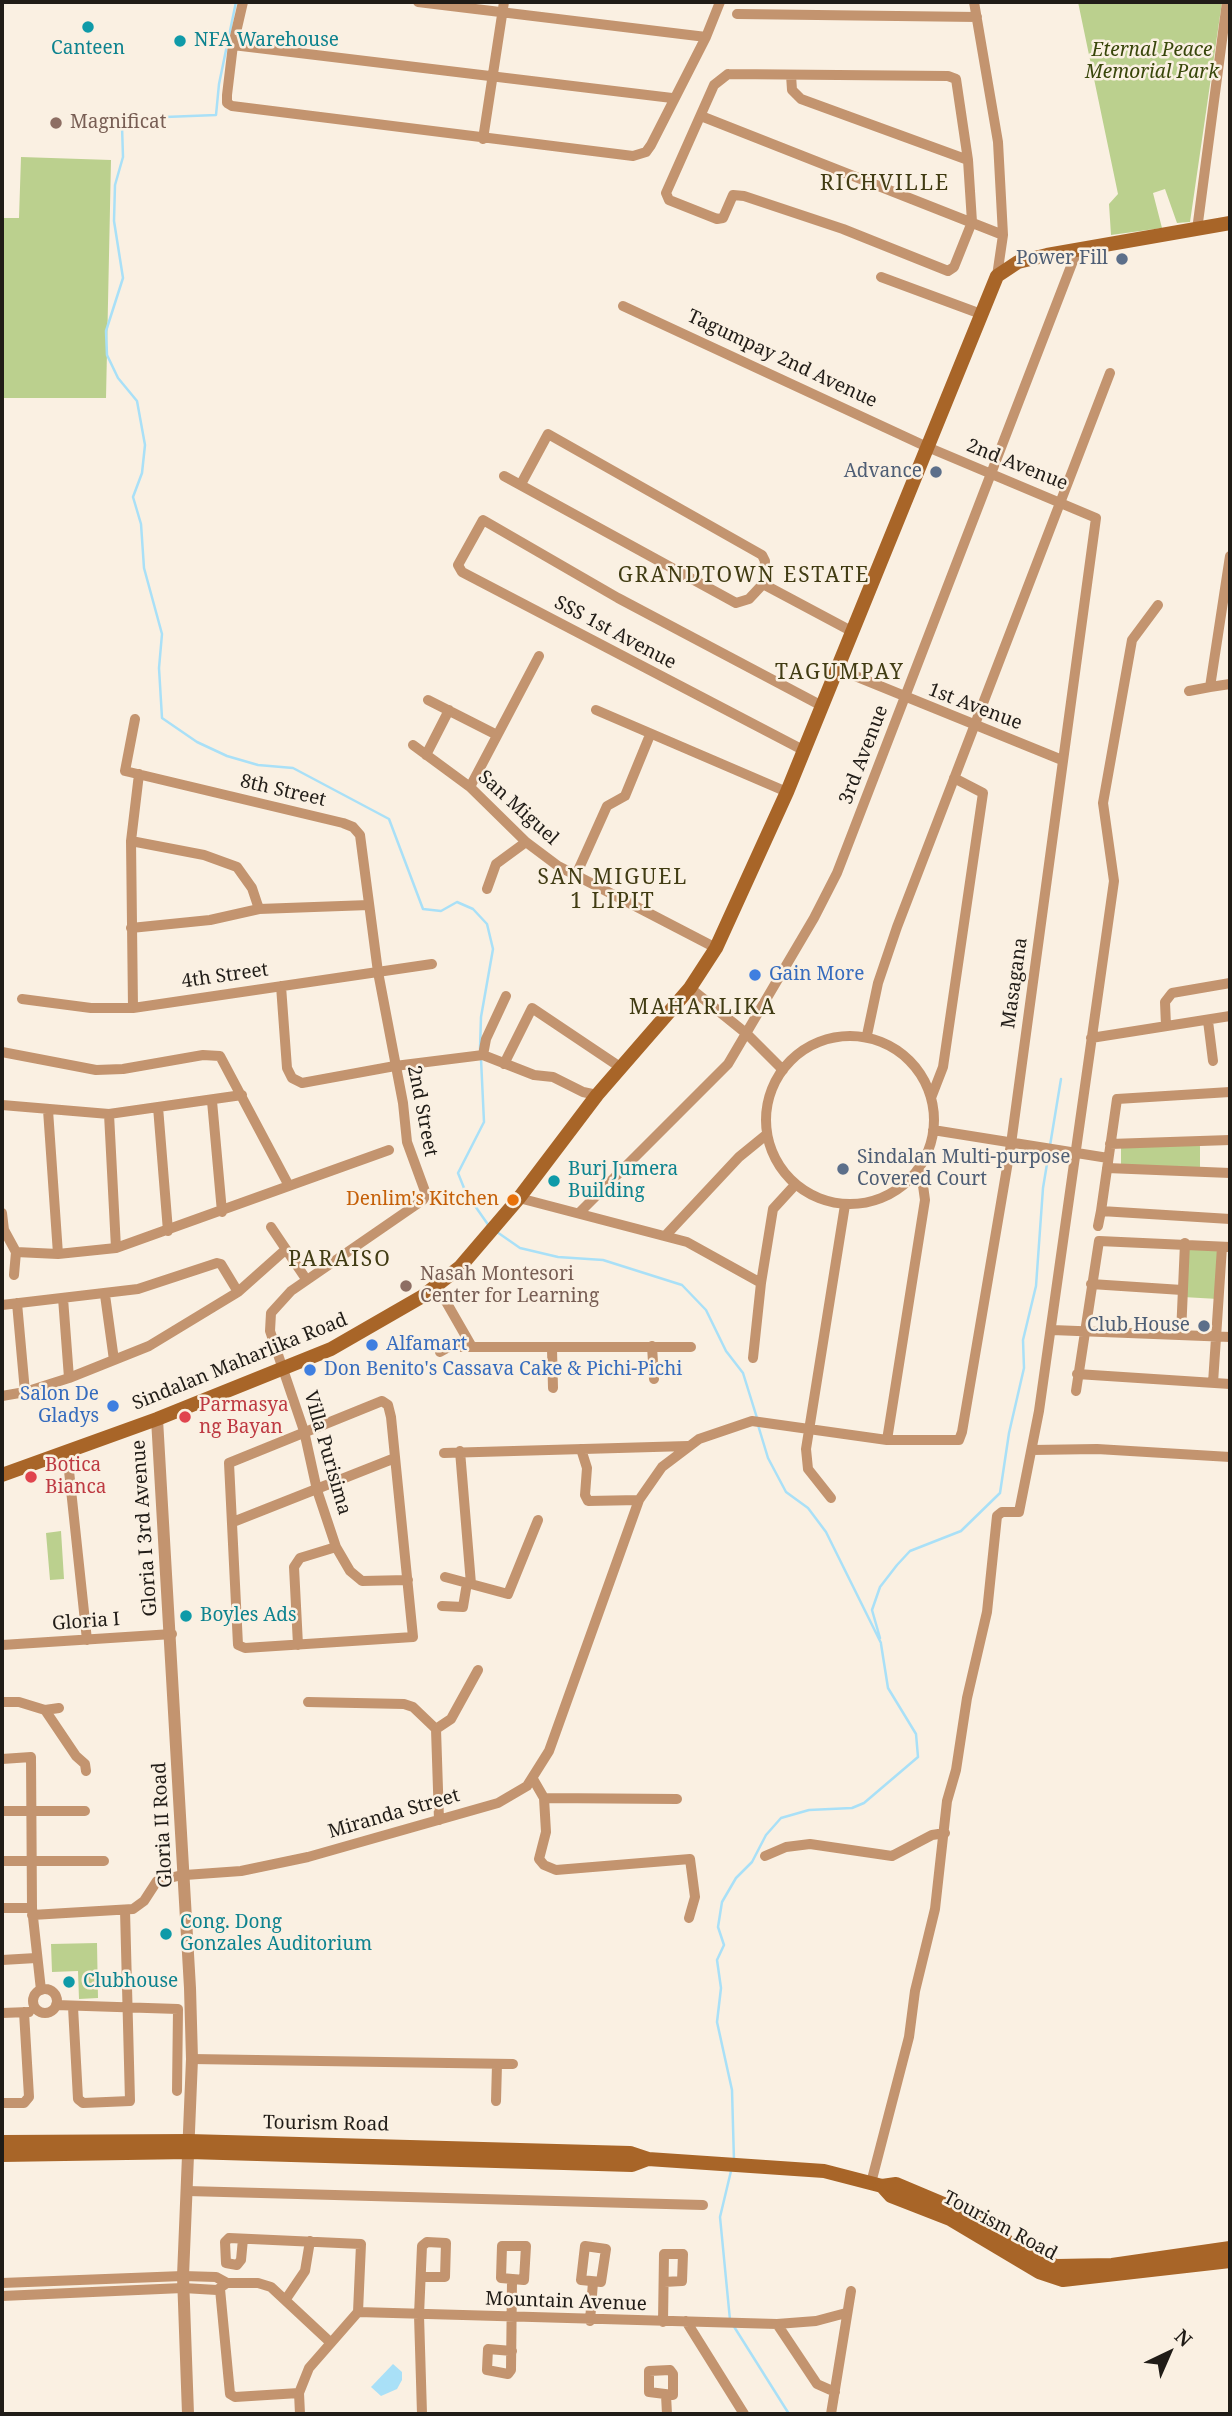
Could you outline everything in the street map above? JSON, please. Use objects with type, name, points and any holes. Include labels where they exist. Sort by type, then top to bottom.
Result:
[{"type":"main road","points":[[822,706],[925,446],[997,276],[1018,262],[1078,248],[1230,223]]},
{"type":"main road","name":"Sindalan Maharlika Road","points":[[2,1475],[157,1419],[284,1369],[366,1330],[437,1286],[460,1267],[519,1198],[620,1067],[690,988],[716,948],[787,792],[822,706]]},
{"type":"main road","name":"Tourism Road","points":[[2,2142],[189,2146],[536,2163],[632,2165],[648,2159],[824,2171],[877,2184],[896,2184],[944,2203],[1041,2262],[1057,2266],[1112,2265],[1230,2248]]},
{"type":"main road","name":"Tourism Road","points":[[2,2155],[189,2146]]},
{"type":"main road","name":"Tourism Road","points":[[877,2184],[891,2196],[958,2222],[1039,2272],[1063,2280],[1230,2261]]},
{"type":"street","points":[[243,2],[233,45],[227,95],[228,103],[232,106],[483,139],[640,155],[651,145],[672,98],[706,37],[720,2]]},
{"type":"street","points":[[418,2],[706,37]]},
{"type":"street","points":[[483,139],[504,2]]},
{"type":"street","points":[[974,2],[998,142],[1003,235],[997,276]]},
{"type":"street","points":[[1203,229],[1227,2]]},
{"type":"street","points":[[737,14],[977,18]]},
{"type":"street","points":[[233,45],[672,98]]},
{"type":"street","points":[[791,75],[792,90],[801,99],[968,160]]},
{"type":"street","points":[[791,75],[952,76],[957,82],[968,160],[972,222],[954,267],[948,271],[843,229],[744,196],[732,196],[723,218],[717,219],[669,200],[666,195],[714,85],[723,76],[791,75]]},
{"type":"street","points":[[701,116],[1003,235]]},
{"type":"street","name":"3rd Avenue","points":[[580,1212],[728,1064],[837,873],[1078,248]]},
{"type":"street","points":[[881,277],[981,314]]},
{"type":"street","name":"Tagumpay 2nd Avenue","points":[[623,306],[925,446]]},
{"type":"street","points":[[867,1035],[878,983],[974,724],[1110,373]]},
{"type":"street","points":[[504,476],[736,603],[749,599],[763,584],[765,561],[762,555],[548,434],[521,484]]},
{"type":"street","name":"2nd Avenue","points":[[925,446],[1096,517]]},
{"type":"street","name":"Masagana","points":[[887,1440],[958,1440],[962,1432],[1011,1144],[1096,517]]},
{"type":"street","name":"SSS 1st Avenue","points":[[803,750],[462,572],[458,565],[481,521],[485,521],[618,598],[822,706]]},
{"type":"street","points":[[1210,687],[1225,626],[1230,556]]},
{"type":"street","points":[[763,584],[853,632]]},
{"type":"street","points":[[877,2184],[909,2037],[915,1991],[935,1909],[947,1801],[956,1770],[967,1698],[987,1612],[997,1516],[999,1513],[1018,1512],[1039,1411],[1114,881],[1112,849],[1103,803],[1132,640],[1158,605]]},
{"type":"street","points":[[470,788],[538,656]]},
{"type":"street","name":"1st Avenue","points":[[838,669],[905,699],[1062,760]]},
{"type":"street","points":[[1189,691],[1230,684]]},
{"type":"street","points":[[428,700],[497,735]]},
{"type":"street","points":[[426,755],[449,710]]},
{"type":"street","points":[[596,710],[787,792]]},
{"type":"street","name":"8th Street","points":[[135,719],[125,771],[353,827],[360,835],[369,905]]},
{"type":"street","points":[[576,875],[607,806],[625,796],[650,735]]},
{"type":"street","name":"San Miguel","points":[[413,745],[470,788],[526,842],[576,875],[716,948]]},
{"type":"street","points":[[133,1007],[131,841],[139,775]]},
{"type":"street","points":[[931,1099],[943,1067],[984,793],[954,778]]},
{"type":"street","points":[[131,841],[204,855],[237,867],[252,888],[259,909]]},
{"type":"street","points":[[487,888],[496,864],[526,842]]},
{"type":"street","points":[[131,928],[210,919],[259,909],[369,905]]},
{"type":"street","name":"2nd Street","points":[[284,1369],[270,1331],[271,1313],[306,1279],[423,1200],[426,1194],[407,1142],[369,905]]},
{"type":"street","name":"4th Street","points":[[22,999],[91,1008],[133,1007],[432,964]]},
{"type":"street","points":[[1166,1026],[1165,1002],[1170,994],[1230,983]]},
{"type":"street","points":[[281,986],[285,1055],[292,1078],[303,1083],[394,1066],[482,1055],[534,1075],[553,1077],[583,1092],[597,1095]]},
{"type":"street","points":[[690,988],[747,1034],[783,1070]]},
{"type":"street","points":[[482,1055],[506,996]]},
{"type":"street","points":[[505,1064],[531,1008],[620,1067]]},
{"type":"street","points":[[1091,1038],[1230,1016]]},
{"type":"street","points":[[1208,1021],[1213,1061]]},
{"type":"street","points":[[444,1453],[688,1446],[713,1433],[752,1421],[887,1440],[925,1200],[921,1171],[933,1130],[931,1099],[926,1084],[896,1049],[867,1035],[839,1035],[816,1043],[798,1054],[783,1070],[773,1086],[766,1135],[771,1153],[795,1185],[845,1205],[874,1199],[903,1186],[921,1171]]},
{"type":"street","points":[[2,1052],[96,1070],[123,1069],[216,1054],[224,1060],[288,1184]]},
{"type":"street","points":[[1098,1226],[1119,1098],[1230,1092]]},
{"type":"street","points":[[2,1105],[109,1114],[242,1095]]},
{"type":"street","points":[[212,1101],[222,1212]]},
{"type":"street","points":[[158,1107],[168,1231]]},
{"type":"street","points":[[48,1110],[58,1254]]},
{"type":"street","points":[[109,1114],[116,1248]]},
{"type":"street","points":[[933,1130],[1077,1153],[1107,1163],[1230,1172]]},
{"type":"street","points":[[666,1235],[740,1157],[766,1135]]},
{"type":"street","points":[[1110,1144],[1230,1140]]},
{"type":"street","points":[[16,1252],[58,1254],[116,1248],[222,1212],[288,1184],[389,1150]]},
{"type":"street","points":[[753,1357],[773,1209],[795,1185]]},
{"type":"street","points":[[519,1198],[666,1235],[703,1250],[761,1283]]},
{"type":"street","points":[[831,1498],[808,1469],[809,1428],[845,1205]]},
{"type":"street","points":[[1101,1211],[1230,1219]]},
{"type":"street","points":[[2,1213],[4,1230],[16,1252],[14,1275]]},
{"type":"street","points":[[271,1227],[284,1251],[306,1279]]},
{"type":"street","points":[[1076,1391],[1099,1241],[1226,1247],[1225,1294],[1216,1336],[1213,1383]]},
{"type":"street","points":[[1181,1334],[1185,1243]]},
{"type":"street","points":[[2,1396],[25,1392],[69,1378],[149,1346],[238,1292],[284,1251]]},
{"type":"street","points":[[2,1305],[105,1295],[138,1289],[217,1263],[221,1264],[238,1292]]},
{"type":"street","points":[[1091,1284],[1182,1290]]},
{"type":"street","points":[[437,1286],[471,1347]]},
{"type":"street","points":[[105,1295],[114,1360]]},
{"type":"street","points":[[63,1298],[69,1378]]},
{"type":"street","points":[[17,1303],[25,1392]]},
{"type":"street","points":[[1052,1330],[1230,1337]]},
{"type":"street","points":[[652,1346],[654,1379]]},
{"type":"street","points":[[440,1352],[449,1348],[471,1347],[691,1347]]},
{"type":"street","points":[[552,1349],[553,1388]]},
{"type":"street","name":"Villa Purisima","points":[[284,1369],[304,1431],[317,1490],[336,1547],[351,1571],[362,1581],[408,1580]]},
{"type":"street","points":[[1077,1374],[1230,1384]]},
{"type":"street","points":[[385,1402],[391,1418],[413,1637],[246,1648],[238,1645],[229,1463],[304,1431],[367,1405],[385,1402]]},
{"type":"street","name":"Gloria I 3rd Avenue","points":[[157,1419],[172,1634]]},
{"type":"street","name":"Miranda Street","points":[[181,1875],[277,1864],[498,1803],[519,1792],[533,1779],[549,1751],[639,1500],[653,1476],[688,1446]]},
{"type":"street","points":[[581,1449],[587,1468],[585,1495],[588,1501],[639,1500]]},
{"type":"street","points":[[1032,1450],[1097,1449],[1230,1457]]},
{"type":"street","points":[[442,1606],[463,1607],[469,1583],[460,1451]]},
{"type":"street","points":[[67,1452],[87,1640]]},
{"type":"street","points":[[233,1522],[395,1458]]},
{"type":"street","points":[[445,1577],[508,1594],[538,1520]]},
{"type":"street","points":[[298,1645],[296,1561],[336,1547]]},
{"type":"street","name":"Gloria I","points":[[2,1645],[172,1634]]},
{"type":"street","name":"Gloria II Road","points":[[172,1634],[181,1875],[192,2059],[183,2282],[188,2414]]},
{"type":"street","points":[[436,1728],[451,1719],[478,1670]]},
{"type":"street","points":[[2,1702],[19,1702],[45,1710],[59,1708]]},
{"type":"street","points":[[308,1702],[404,1704],[419,1711],[436,1728],[439,1820]]},
{"type":"street","points":[[45,1710],[76,1756],[85,1764],[86,1771]]},
{"type":"street","points":[[2,1759],[31,1757],[32,1912],[41,1990],[33,2001],[38,2011]]},
{"type":"street","points":[[533,1779],[544,1798],[546,1832],[539,1854],[540,1863],[556,1870],[690,1859],[695,1897],[689,1918]]},
{"type":"street","points":[[544,1798],[677,1799]]},
{"type":"street","points":[[2,1811],[85,1811]]},
{"type":"street","points":[[765,1856],[786,1847],[810,1844],[892,1856],[932,1835],[945,1833]]},
{"type":"street","points":[[2,1861],[104,1861]]},
{"type":"street","points":[[2,1908],[32,1912],[125,1910],[139,1905],[151,1887],[162,1878],[181,1875]]},
{"type":"street","points":[[73,2007],[76,2094],[83,2103],[126,2103],[131,2099],[125,1910]]},
{"type":"street","points":[[2,1960],[36,1958]]},
{"type":"street","points":[[41,1990],[55,1994],[56,2005]]},
{"type":"street","points":[[56,2005],[128,2009],[175,2007],[179,2013],[177,2091]]},
{"type":"street","points":[[2,2013],[49,2012],[56,2005]]},
{"type":"street","points":[[2,2103],[24,2103],[29,2097],[24,2012]]},
{"type":"street","points":[[192,2059],[513,2064]]},
{"type":"street","points":[[496,2101],[498,2064]]},
{"type":"street","points":[[187,2191],[702,2205]]},
{"type":"street","points":[[243,2239],[241,2260],[237,2265],[226,2263],[225,2242],[229,2238],[357,2243],[362,2247],[358,2312],[309,2368],[299,2393],[300,2414]]},
{"type":"street","points":[[286,2299],[305,2271],[310,2241]]},
{"type":"street","points":[[422,2277],[444,2278],[446,2243],[427,2242],[422,2246],[419,2315],[422,2414]]},
{"type":"street","points":[[663,2322],[664,2254],[683,2255],[682,2281],[664,2282]]},
{"type":"street","points":[[203,2277],[204,2289]]},
{"type":"street","points":[[2,2296],[183,2282],[203,2277],[219,2278],[224,2286],[230,2394],[235,2397],[299,2393]]},
{"type":"street","points":[[512,2281],[510,2317],[512,2351],[512,2370],[508,2374],[490,2371],[486,2367],[489,2348],[512,2351]]},
{"type":"street","points":[[2,2283],[183,2282],[204,2289],[258,2283],[271,2287],[286,2299],[330,2342]]},
{"type":"street","points":[[590,2321],[593,2282]]},
{"type":"street","points":[[831,2414],[851,2291]]},
{"type":"street","name":"Mountain Avenue","points":[[358,2312],[590,2321],[777,2324],[816,2321],[846,2314]]},
{"type":"street","points":[[686,2321],[739,2412]]},
{"type":"street","points":[[777,2324],[817,2384],[835,2392]]},
{"type":"street","points":[[666,2395],[667,2414]]},
{"type":"green space","name":"Eternal Peace Memorial Park","points":[[1078,2],[1222,2],[1190,222],[1177,223],[1165,189],[1153,193],[1162,228],[1111,235],[1109,204],[1118,194]]},
{"type":"green space","points":[[21,157],[111,160],[106,398],[2,398],[2,218],[19,218]]},
{"type":"green space","points":[[1121,1144],[1200,1144],[1200,1168],[1121,1166]]},
{"type":"green space","points":[[1186,1245],[1221,1248],[1218,1299],[1183,1297]]},
{"type":"green space","points":[[61,1531],[64,1579],[50,1580],[46,1533]]},
{"type":"green space","points":[[97,1943],[98,1998],[79,1999],[78,1971],[52,1972],[51,1944]]},
{"type":"water","points":[[393,2364],[402,2372],[402,2380],[397,2389],[381,2396],[371,2387]]},
{"type":"waterway","points":[[236,2],[219,84],[216,115],[140,118],[122,126],[123,157],[115,185],[114,221],[123,278],[106,331],[107,355],[118,378],[137,401],[145,445],[142,473],[133,497],[141,524],[144,568],[162,634],[159,668],[162,718],[197,742],[227,756],[258,765],[293,768],[389,819],[423,909],[441,911],[457,902],[473,909],[487,924],[493,949],[481,1017],[480,1049]]},
{"type":"waterway","points":[[481,1059],[484,1122],[458,1173],[466,1193],[489,1226]]},
{"type":"waterway","points":[[880,1638],[872,1610],[880,1587],[897,1565],[910,1551],[961,1531],[1000,1493],[1009,1433],[1024,1368],[1023,1340],[1036,1286],[1043,1188],[1061,1079]]},
{"type":"waterway","points":[[497,1232],[520,1248],[558,1257],[603,1260],[682,1285],[706,1310],[726,1351],[743,1373],[757,1418]]},
{"type":"waterway","points":[[758,1425],[768,1458],[786,1492],[808,1508],[826,1532],[881,1643]]},
{"type":"waterway","points":[[734,2161],[732,2090],[717,2022],[721,1988],[717,1960],[724,1945],[718,1927],[722,1902],[736,1878],[752,1862],[766,1835],[781,1818],[809,1810],[852,1808],[864,1803],[918,1757],[916,1734],[888,1688],[881,1644]]},
{"type":"waterway","points":[[730,2320],[720,2217],[731,2171]]},
{"type":"waterway","points":[[733,2325],[789,2414]]},
{"type":"place","name":"Canteen","points":[[88,27]]},
{"type":"place","name":"NFA Warehouse","points":[[180,41]]},
{"type":"place","name":"Magnificat","points":[[56,123]]},
{"type":"place","name":"Power Fill","points":[[1122,259]]},
{"type":"place","name":"Advance","points":[[936,472]]},
{"type":"place","name":"Gain More","points":[[755,975]]},
{"type":"place","name":"Sindalan Multi-purpose Covered Court","points":[[843,1169]]},
{"type":"place","name":"Burj Jumera Building","points":[[554,1181]]},
{"type":"place","name":"Denlim's Kitchen","points":[[513,1200]]},
{"type":"place","name":"Nasah Montesori Center for Learning","points":[[406,1286]]},
{"type":"place","name":"Club House","points":[[1204,1326]]},
{"type":"place","name":"Alfamart","points":[[372,1345]]},
{"type":"place","name":"Don Benito's Cassava Cake & Pichi-Pichi","points":[[310,1370]]},
{"type":"place","name":"Salon De Gladys","points":[[113,1406]]},
{"type":"place","name":"Parmasya ng Bayan","points":[[185,1417]]},
{"type":"place","name":"Botica Bianca","points":[[31,1477]]},
{"type":"place","name":"Boyles Ads","points":[[186,1616]]},
{"type":"place","name":"Cong. Dong Gonzales Auditorium","points":[[166,1934]]},
{"type":"place","name":"Clubhouse","points":[[69,1982]]},
{"type":"district","name":"RICHVILLE","points":[[885,184]]},
{"type":"district","name":"GRANDTOWN ESTATE","points":[[744,576]]},
{"type":"district","name":"TAGUMPAY","points":[[840,673]]},
{"type":"district","name":"SAN MIGUEL 1 LIPIT","points":[[613,890]]},
{"type":"district","name":"MAHARLIKA","points":[[703,1008]]},
{"type":"district","name":"PARAISO","points":[[340,1260]]}]
